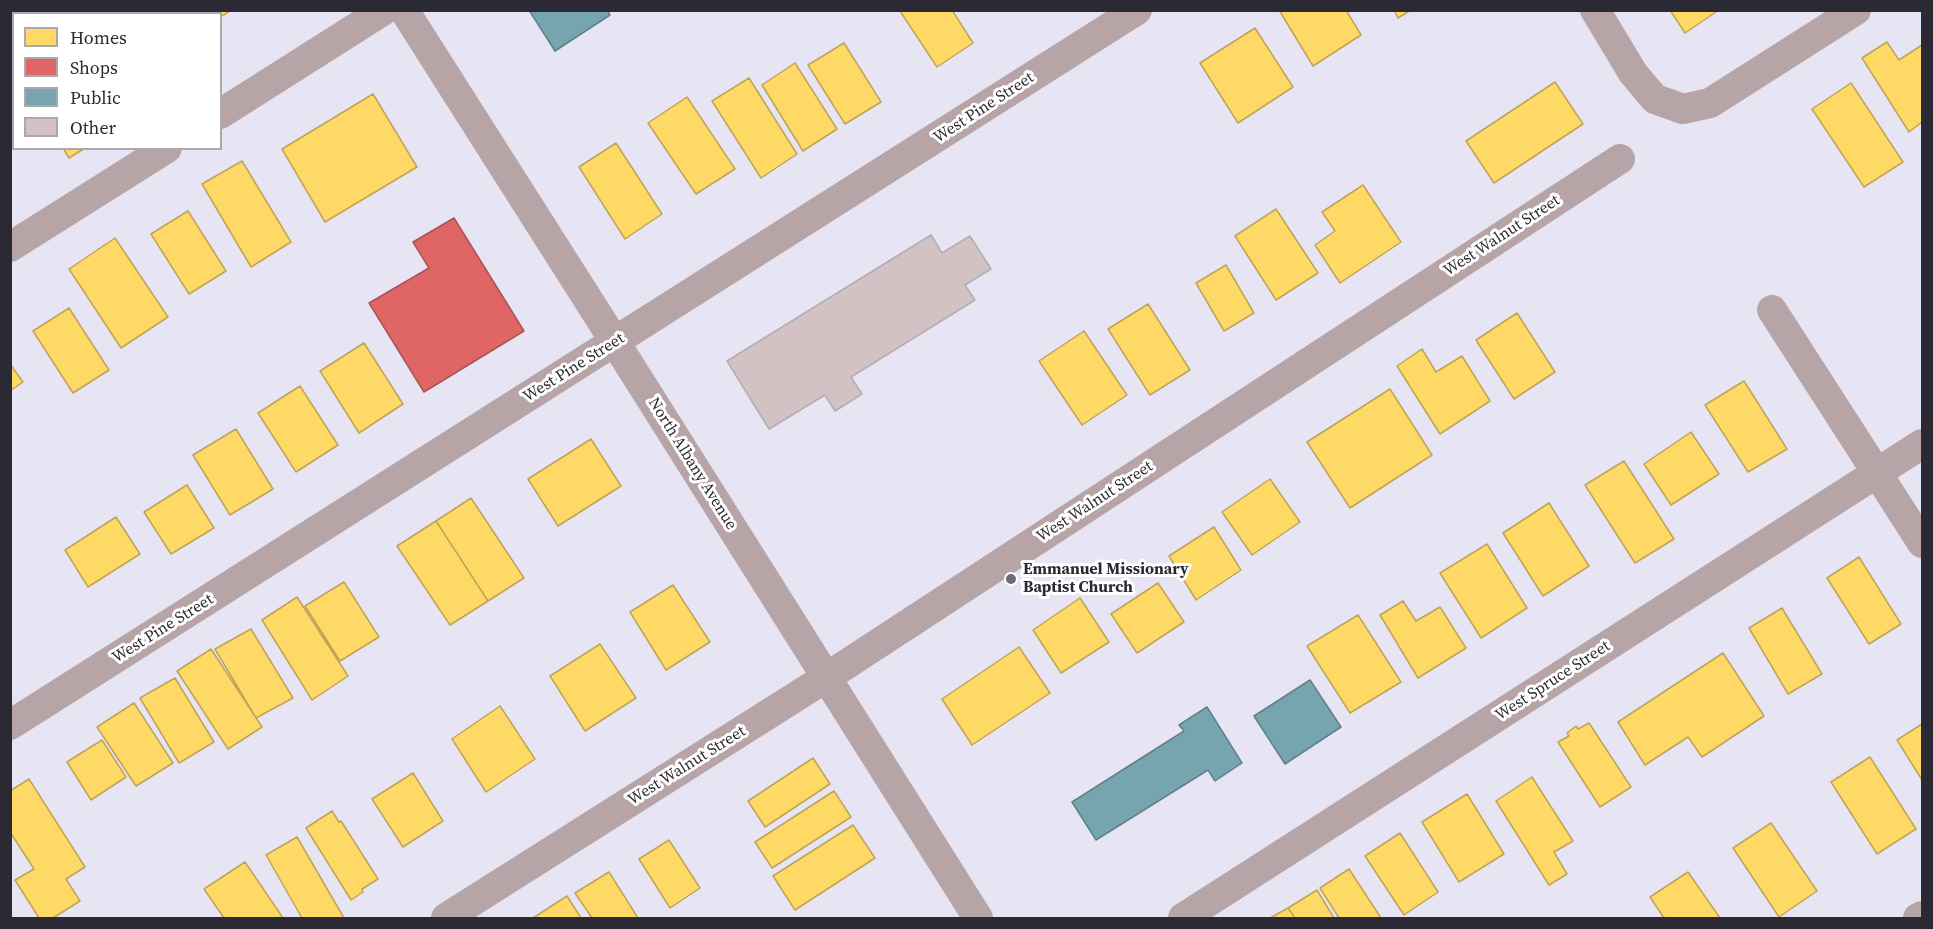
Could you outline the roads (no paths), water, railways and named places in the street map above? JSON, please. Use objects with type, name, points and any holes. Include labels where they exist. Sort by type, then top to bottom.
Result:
[{"type":"street","points":[[222,113],[384,10]]},
{"type":"street","name":"North Albany Avenue","points":[[404,10],[978,918]]},
{"type":"street","name":"West Pine Street","points":[[10,725],[1137,10]]},
{"type":"street","points":[[1595,10],[1634,73],[1655,99],[1683,109],[1710,103],[1856,10]]},
{"type":"street","points":[[10,248],[163,150]]},
{"type":"street","name":"West Walnut Street","points":[[446,918],[827,677],[1620,159]]},
{"type":"street","points":[[1772,310],[1923,543]]},
{"type":"street","name":"West Spruce Street","points":[[1184,918],[1923,444]]},
{"type":"street","points":[[1918,918],[1923,916]]},
{"type":"place","name":"Emmanuel Missionary Baptist Church","points":[[1011,579]]}]
